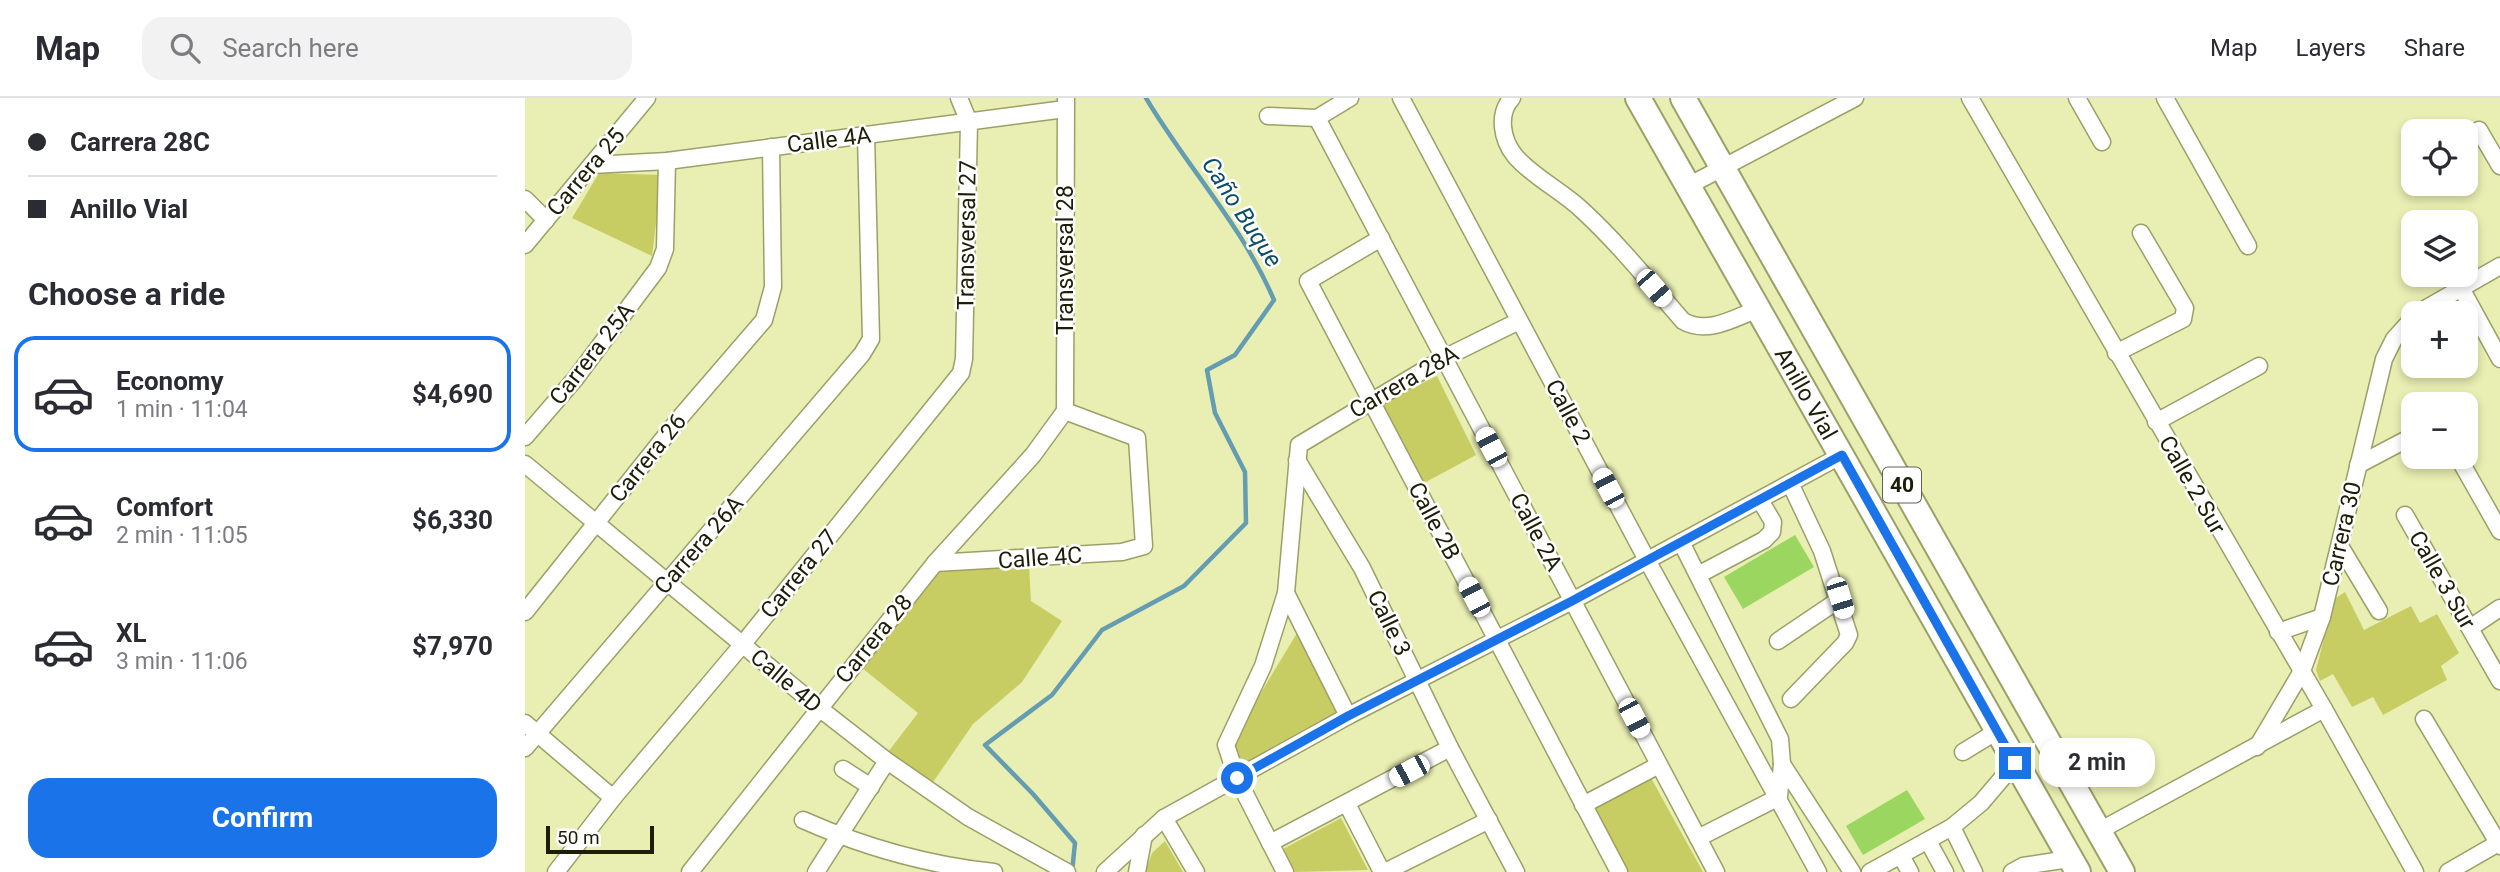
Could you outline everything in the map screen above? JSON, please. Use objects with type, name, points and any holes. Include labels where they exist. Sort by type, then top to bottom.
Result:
[{"type":"highway","name":"Anillo Vial","points":[[1638,98],[1999,730],[2073,866]]},
{"type":"highway","name":"Anillo Vial","points":[[1683,98],[2122,872]]},
{"type":"street","name":"Carrera 25","points":[[525,245],[647,98]]},
{"type":"street","name":"Transversal 27","points":[[959,98],[969,121],[964,359],[961,373]]},
{"type":"street","points":[[1268,116],[1317,118],[1350,98]]},
{"type":"street","name":"Calle 2","points":[[1401,98],[1647,560],[1818,872]]},
{"type":"street","points":[[1512,98],[1501,121],[1505,138],[1515,156],[1588,216],[1682,321],[1693,327],[1709,328],[1758,309]]},
{"type":"street","points":[[1688,186],[1724,170],[1855,98]]},
{"type":"street","name":"Calle 2 Sur","points":[[1970,98],[2155,422],[2324,709],[2415,872]]},
{"type":"street","points":[[2077,98],[2102,142]]},
{"type":"street","points":[[2165,98],[2248,246]]},
{"type":"street","name":"Calle 4A","points":[[592,165],[667,161],[969,121],[1065,104]]},
{"type":"street","name":"Transversal 28","points":[[1065,104],[1065,411]]},
{"type":"street","name":"Calle 2A","points":[[1317,118],[1716,872]]},
{"type":"street","points":[[2479,130],[2500,166]]},
{"type":"street","name":"Carrera 26A","points":[[525,748],[531,728],[667,582],[871,340],[866,135]]},
{"type":"street","name":"Carrera 26","points":[[525,612],[683,414],[764,320],[773,287],[771,147]]},
{"type":"street","name":"Carrera 25A","points":[[525,438],[575,379],[658,268],[665,250],[667,161]]},
{"type":"street","points":[[525,200],[546,219]]},
{"type":"street","points":[[2116,353],[2183,320],[2185,314],[2141,233]]},
{"type":"street","name":"Calle 2B","points":[[1381,238],[1308,281],[1619,872]]},
{"type":"street","points":[[2439,301],[2500,266]]},
{"type":"street","points":[[2461,288],[2500,359]]},
{"type":"street","name":"Carrera 28A","points":[[1297,456],[1303,441],[1370,400],[1444,358],[1519,321]]},
{"type":"street","name":"Carrera 30","points":[[2257,747],[2302,671],[2322,617],[2384,359],[2401,331]]},
{"type":"street","points":[[2155,422],[2259,366]]},
{"type":"street","name":"Carrera 27","points":[[556,872],[613,798],[742,645],[961,373]]},
{"type":"street","name":"Calle 4C","points":[[935,563],[1122,552],[1144,546],[1137,438],[1065,411]]},
{"type":"street","name":"Carrera 28","points":[[690,872],[935,563],[1033,455],[1065,411]]},
{"type":"street","points":[[2358,465],[2401,442]]},
{"type":"street","points":[[1105,872],[1164,818],[1348,716],[1572,601],[1842,455]]},
{"type":"street","points":[[1285,872],[1237,778],[1226,750],[1227,741],[1263,666],[1286,593],[1297,456]]},
{"type":"street","name":"Calle 3","points":[[1297,456],[1362,568],[1450,748],[1516,872]]},
{"type":"street","name":"Calle 4D","points":[[525,464],[742,645],[887,761],[968,817],[1061,869]]},
{"type":"street","points":[[2465,469],[2500,531]]},
{"type":"street","points":[[1790,482],[1840,598],[1849,627],[1845,643],[1791,699]]},
{"type":"street","points":[[1698,575],[1764,540],[1772,532],[1773,522],[1760,500]]},
{"type":"street","name":"Calle 3 Sur","points":[[2405,515],[2500,681]]},
{"type":"street","points":[[1681,542],[1780,739],[1782,764],[1779,797],[1698,838]]},
{"type":"street","points":[[2340,546],[2379,611]]},
{"type":"street","points":[[1286,593],[1348,716]]},
{"type":"street","points":[[1778,640],[1840,598]]},
{"type":"street","points":[[2470,628],[2500,608]]},
{"type":"street","points":[[2278,632],[2322,617]]},
{"type":"street","points":[[2099,831],[2324,709]]},
{"type":"street","points":[[2424,719],[2499,844],[2448,872]]},
{"type":"street","points":[[531,728],[613,798]]},
{"type":"street","points":[[1963,752],[1999,730]]},
{"type":"street","points":[[1270,843],[1450,748]]},
{"type":"street","points":[[816,872],[887,761]]},
{"type":"street","points":[[1870,872],[1952,827],[1981,803],[2015,763]]},
{"type":"street","points":[[1782,764],[1852,872]]},
{"type":"street","points":[[1583,805],[1659,765]]},
{"type":"street","points":[[843,769],[871,786]]},
{"type":"street","points":[[1347,804],[1383,872],[1489,820]]},
{"type":"street","points":[[1164,818],[1196,872]]},
{"type":"street","points":[[803,820],[839,836],[902,856],[968,871],[994,872]]},
{"type":"street","points":[[1952,827],[1974,872]]},
{"type":"street","points":[[1137,872],[1144,835]]},
{"type":"street","points":[[1928,841],[1945,872]]},
{"type":"street","points":[[1901,856],[1910,872]]},
{"type":"street","points":[[2012,872],[2023,866],[2073,866]]},
{"type":"green space","points":[[599,173],[662,175],[652,256],[572,218]]},
{"type":"green space","points":[[1437,376],[1476,455],[1413,489],[1370,408]]},
{"type":"green space","points":[[1029,565],[1031,601],[1062,621],[1022,682],[973,724],[927,791],[885,756],[918,713],[852,660],[930,566]]},
{"type":"green space","points":[[2345,592],[2364,630],[2411,606],[2420,623],[2437,614],[2459,653],[2441,666],[2447,680],[2383,715],[2373,697],[2352,707],[2333,674],[2320,681],[2316,670],[2334,599]]},
{"type":"green space","points":[[1297,633],[1339,713],[1243,768],[1229,746]]},
{"type":"green space","points":[[1651,778],[1703,872],[1616,872],[1586,814]]},
{"type":"green space","points":[[1341,818],[1368,870],[1295,872],[1283,849]]},
{"type":"green space","points":[[1165,841],[1183,872],[1145,872],[1152,853]]},
{"type":"building","points":[[1795,535],[1814,567],[1743,609],[1724,577]]},
{"type":"building","points":[[1907,790],[1925,819],[1863,855],[1846,826]]},
{"type":"waterway","name":"Caño Buque","points":[[1072,872],[1075,843],[1033,794],[985,745],[1052,695],[1102,630],[1184,586],[1246,523],[1245,472],[1215,413],[1207,370],[1235,355],[1274,300],[1246,246],[1146,98]]},
{"type":"route","points":[[1237,778],[1348,716],[1572,601],[1842,455],[1999,730],[2015,763]]}]
